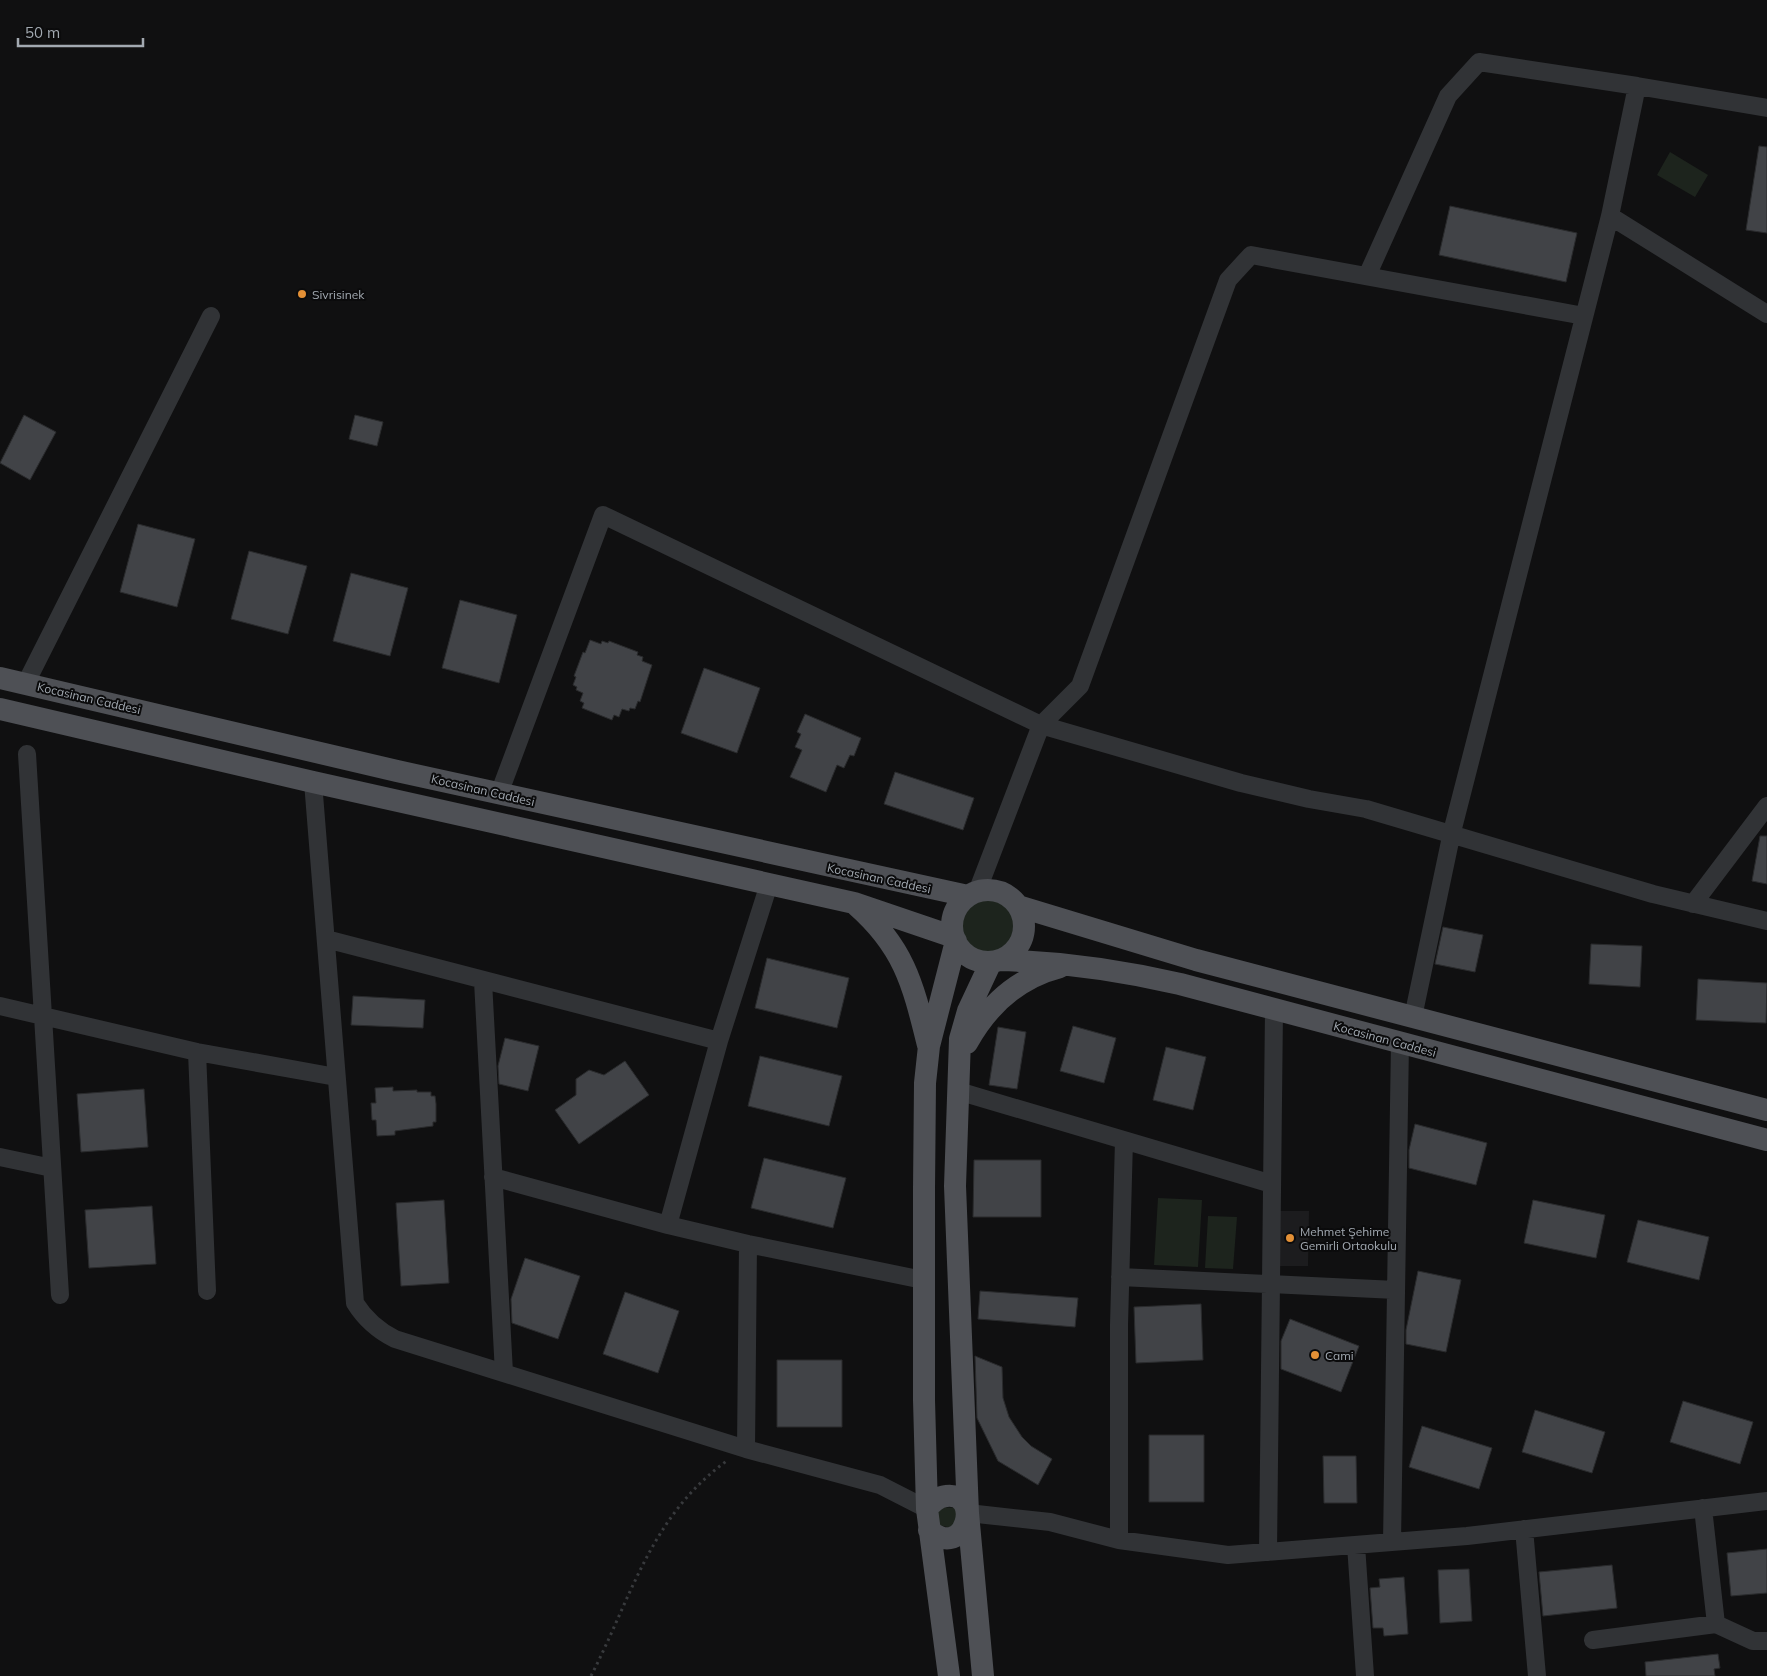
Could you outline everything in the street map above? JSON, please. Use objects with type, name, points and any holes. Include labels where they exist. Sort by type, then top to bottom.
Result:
[{"type":"main road","name":"Kocasinan Caddesi","points":[[0,678],[499,794],[973,894]]},
{"type":"main road","points":[[0,708],[313,782],[854,903],[955,939],[965,953],[972,958],[995,961],[1008,956],[1020,942],[1024,924],[1018,906]]},
{"type":"main road","points":[[949,1676],[928,1520],[923,1280],[925,1083],[929,1046],[955,939],[953,919],[961,902],[973,894],[995,891],[1004,894],[1018,906],[1152,948],[1767,1110]]},
{"type":"main road","points":[[854,903],[880,928],[907,970],[929,1046]]},
{"type":"main road","name":"Kocasinan Caddesi","points":[[995,961],[1074,964],[1146,976],[1767,1140]]},
{"type":"main road","points":[[983,1676],[968,1514],[955,1186],[959,1060],[963,1025],[995,961]]},
{"type":"main road","points":[[959,1060],[976,1026],[987,1011],[1008,992],[1045,971],[1074,964]]},
{"type":"main road","points":[[949,1495],[962,1501],[968,1514],[965,1527],[954,1536],[940,1538],[928,1520],[936,1498],[949,1495]]},
{"type":"street","points":[[1367,276],[1448,96],[1479,62],[1767,108]]},
{"type":"street","points":[[1413,1017],[1452,832],[1610,216],[1636,86]]},
{"type":"street","points":[[1610,216],[1767,314]]},
{"type":"street","points":[[973,894],[1041,725],[1080,686],[1228,280],[1251,255],[1584,316]]},
{"type":"street","points":[[26,683],[210,316]]},
{"type":"street","points":[[499,794],[603,515],[1041,725],[1241,782],[1309,799],[1366,809],[1452,832],[1596,877],[1693,904],[1767,921]]},
{"type":"street","points":[[28,754],[60,1295]]},
{"type":"street","points":[[313,782],[355,1303],[373,1326],[395,1339],[746,1448],[880,1485],[928,1520]]},
{"type":"street","points":[[1693,904],[1767,806]]},
{"type":"street","points":[[668,1225],[719,1040],[769,884]]},
{"type":"street","points":[[326,939],[482,981],[719,1040]]},
{"type":"street","points":[[482,981],[504,1373]]},
{"type":"street","points":[[0,1006],[197,1052],[336,1076]]},
{"type":"street","points":[[1268,1552],[1274,1010]]},
{"type":"street","points":[[1392,1542],[1400,1043]]},
{"type":"street","points":[[197,1052],[207,1291]]},
{"type":"street","points":[[958,1091],[1272,1184]]},
{"type":"street","points":[[1119,1540],[1120,1276],[1124,1140]]},
{"type":"street","points":[[0,1157],[52,1168]]},
{"type":"street","points":[[493,1177],[668,1225],[748,1244],[923,1280]]},
{"type":"street","points":[[746,1448],[748,1244]]},
{"type":"street","points":[[1120,1276],[1396,1290]]},
{"type":"street","points":[[968,1514],[1050,1522],[1119,1540],[1228,1555],[1524,1529],[1767,1501]]},
{"type":"street","points":[[1703,1508],[1716,1624]]},
{"type":"street","points":[[1524,1529],[1537,1676]]},
{"type":"street","points":[[1356,1545],[1364,1676]]},
{"type":"street","points":[[1593,1640],[1716,1624],[1753,1641],[1767,1641]]},
{"type":"path","points":[[591,1676],[662,1527],[698,1483],[746,1448]]},
{"type":"shaded area","points":[[1670,152],[1708,175],[1695,197],[1657,175]]},
{"type":"shaded area","points":[[983,900],[993,900],[1007,907],[1014,921],[1014,931],[1007,945],[993,952],[983,952],[973,948],[966,941],[962,931],[962,921],[966,911],[973,904]]},
{"type":"shaded area","points":[[1158,1198],[1202,1200],[1198,1267],[1154,1265]]},
{"type":"shaded area","name":"Mehmet Şehime Gemirli Ortaokulu","points":[[1271,1211],[1309,1211],[1308,1266],[1271,1266]]},
{"type":"shaded area","points":[[1208,1216],[1237,1217],[1233,1269],[1205,1268]]},
{"type":"shaded area","points":[[936,1507],[961,1508],[952,1528],[938,1525]]},
{"type":"building","points":[[1759,146],[1767,147],[1767,233],[1746,230]]},
{"type":"building","points":[[1450,206],[1577,233],[1566,282],[1439,255]]},
{"type":"building","points":[[24,415],[56,432],[30,480],[0,463]]},
{"type":"building","points":[[355,415],[383,422],[377,446],[349,439]]},
{"type":"building","points":[[138,524],[195,539],[177,607],[120,592]]},
{"type":"building","points":[[249,551],[307,566],[288,634],[231,619]]},
{"type":"building","points":[[351,573],[408,588],[390,656],[333,641]]},
{"type":"building","points":[[460,600],[517,615],[499,683],[442,668]]},
{"type":"building","points":[[590,640],[601,644],[602,641],[608,643],[609,641],[638,652],[637,655],[643,657],[642,661],[652,665],[640,702],[638,701],[635,709],[630,708],[629,711],[622,709],[619,717],[614,715],[612,720],[582,708],[584,703],[580,701],[583,693],[576,690],[577,687],[573,685],[576,677],[574,676],[583,652],[585,653]]},
{"type":"building","points":[[704,668],[760,688],[737,753],[681,733]]},
{"type":"building","points":[[805,714],[861,738],[854,756],[850,755],[844,768],[837,765],[826,792],[790,777],[802,750],[795,747],[801,734],[797,732]]},
{"type":"building","points":[[895,772],[974,798],[963,830],[884,804]]},
{"type":"building","points":[[1760,836],[1767,836],[1767,884],[1752,881]]},
{"type":"building","points":[[1443,927],[1483,935],[1475,972],[1435,964]]},
{"type":"building","points":[[1591,944],[1642,946],[1640,987],[1589,984]]},
{"type":"building","points":[[767,958],[849,978],[837,1028],[755,1008]]},
{"type":"building","points":[[1698,979],[1767,983],[1766,1023],[1696,1020]]},
{"type":"building","points":[[353,996],[425,1000],[423,1028],[351,1025]]},
{"type":"building","points":[[1073,1026],[1116,1038],[1104,1083],[1060,1071]]},
{"type":"building","points":[[998,1027],[1026,1032],[1017,1089],[989,1085]]},
{"type":"building","points":[[505,1038],[539,1046],[528,1091],[499,1084],[498,1066]]},
{"type":"building","points":[[1166,1047],[1206,1057],[1193,1110],[1153,1100]]},
{"type":"building","points":[[760,1056],[842,1076],[829,1126],[748,1106]]},
{"type":"building","points":[[625,1061],[649,1095],[579,1144],[555,1110],[576,1095],[576,1079],[589,1070],[604,1075]]},
{"type":"building","points":[[393,1087],[393,1091],[417,1090],[417,1092],[431,1092],[431,1096],[435,1096],[436,1104],[436,1122],[433,1122],[433,1126],[395,1131],[395,1135],[377,1136],[376,1120],[372,1120],[371,1103],[376,1103],[375,1088]]},
{"type":"building","points":[[144,1089],[148,1147],[81,1152],[77,1094]]},
{"type":"building","points":[[1415,1124],[1487,1143],[1476,1185],[1409,1168],[1409,1150]]},
{"type":"building","points":[[764,1158],[846,1178],[833,1228],[751,1208]]},
{"type":"building","points":[[974,1160],[1041,1160],[1041,1217],[973,1217]]},
{"type":"building","points":[[444,1200],[449,1283],[401,1286],[396,1203]]},
{"type":"building","points":[[1533,1200],[1605,1215],[1596,1258],[1524,1243]]},
{"type":"building","points":[[152,1206],[156,1264],[89,1268],[85,1210]]},
{"type":"building","points":[[1638,1220],[1709,1237],[1699,1280],[1627,1262]]},
{"type":"building","points":[[525,1258],[580,1276],[558,1339],[512,1323],[511,1299]]},
{"type":"building","points":[[1418,1271],[1461,1280],[1446,1352],[1406,1344],[1406,1330]]},
{"type":"building","points":[[980,1291],[1078,1298],[1075,1327],[978,1319]]},
{"type":"building","points":[[625,1292],[679,1311],[658,1373],[603,1354]]},
{"type":"building","points":[[1201,1304],[1203,1360],[1136,1363],[1134,1307]]},
{"type":"building","name":"Cami","points":[[1290,1319],[1359,1346],[1341,1392],[1281,1369],[1281,1341]]},
{"type":"building","points":[[975,1356],[1002,1367],[1003,1398],[1009,1417],[1022,1437],[1031,1446],[1052,1459],[1038,1485],[998,1461],[977,1418]]},
{"type":"building","points":[[777,1360],[842,1360],[842,1427],[777,1427]]},
{"type":"building","points":[[1683,1401],[1753,1422],[1740,1464],[1670,1442]]},
{"type":"building","points":[[1535,1410],[1605,1432],[1592,1473],[1522,1452]]},
{"type":"building","points":[[1422,1426],[1492,1448],[1479,1489],[1409,1467]]},
{"type":"building","points":[[1149,1435],[1204,1435],[1204,1502],[1149,1502]]},
{"type":"building","points":[[1323,1456],[1356,1456],[1357,1503],[1324,1503]]},
{"type":"building","points":[[1767,1549],[1767,1593],[1731,1596],[1727,1553]]},
{"type":"building","points":[[1612,1565],[1617,1608],[1543,1616],[1539,1572]]},
{"type":"building","points":[[1469,1569],[1472,1621],[1440,1623],[1438,1570]]},
{"type":"building","points":[[1404,1577],[1408,1634],[1384,1636],[1383,1628],[1373,1628],[1370,1588],[1380,1587],[1379,1579]]},
{"type":"building","points":[[1718,1654],[1720,1668],[1714,1669],[1715,1676],[1646,1676],[1645,1662]]},
{"type":"place","name":"Sivrisinek","points":[[302,294]]},
{"type":"place","name":"Mehmet Şehime Gemirli Ortaokulu","points":[[1290,1238]]},
{"type":"place","name":"Cami","points":[[1315,1355]]}]
